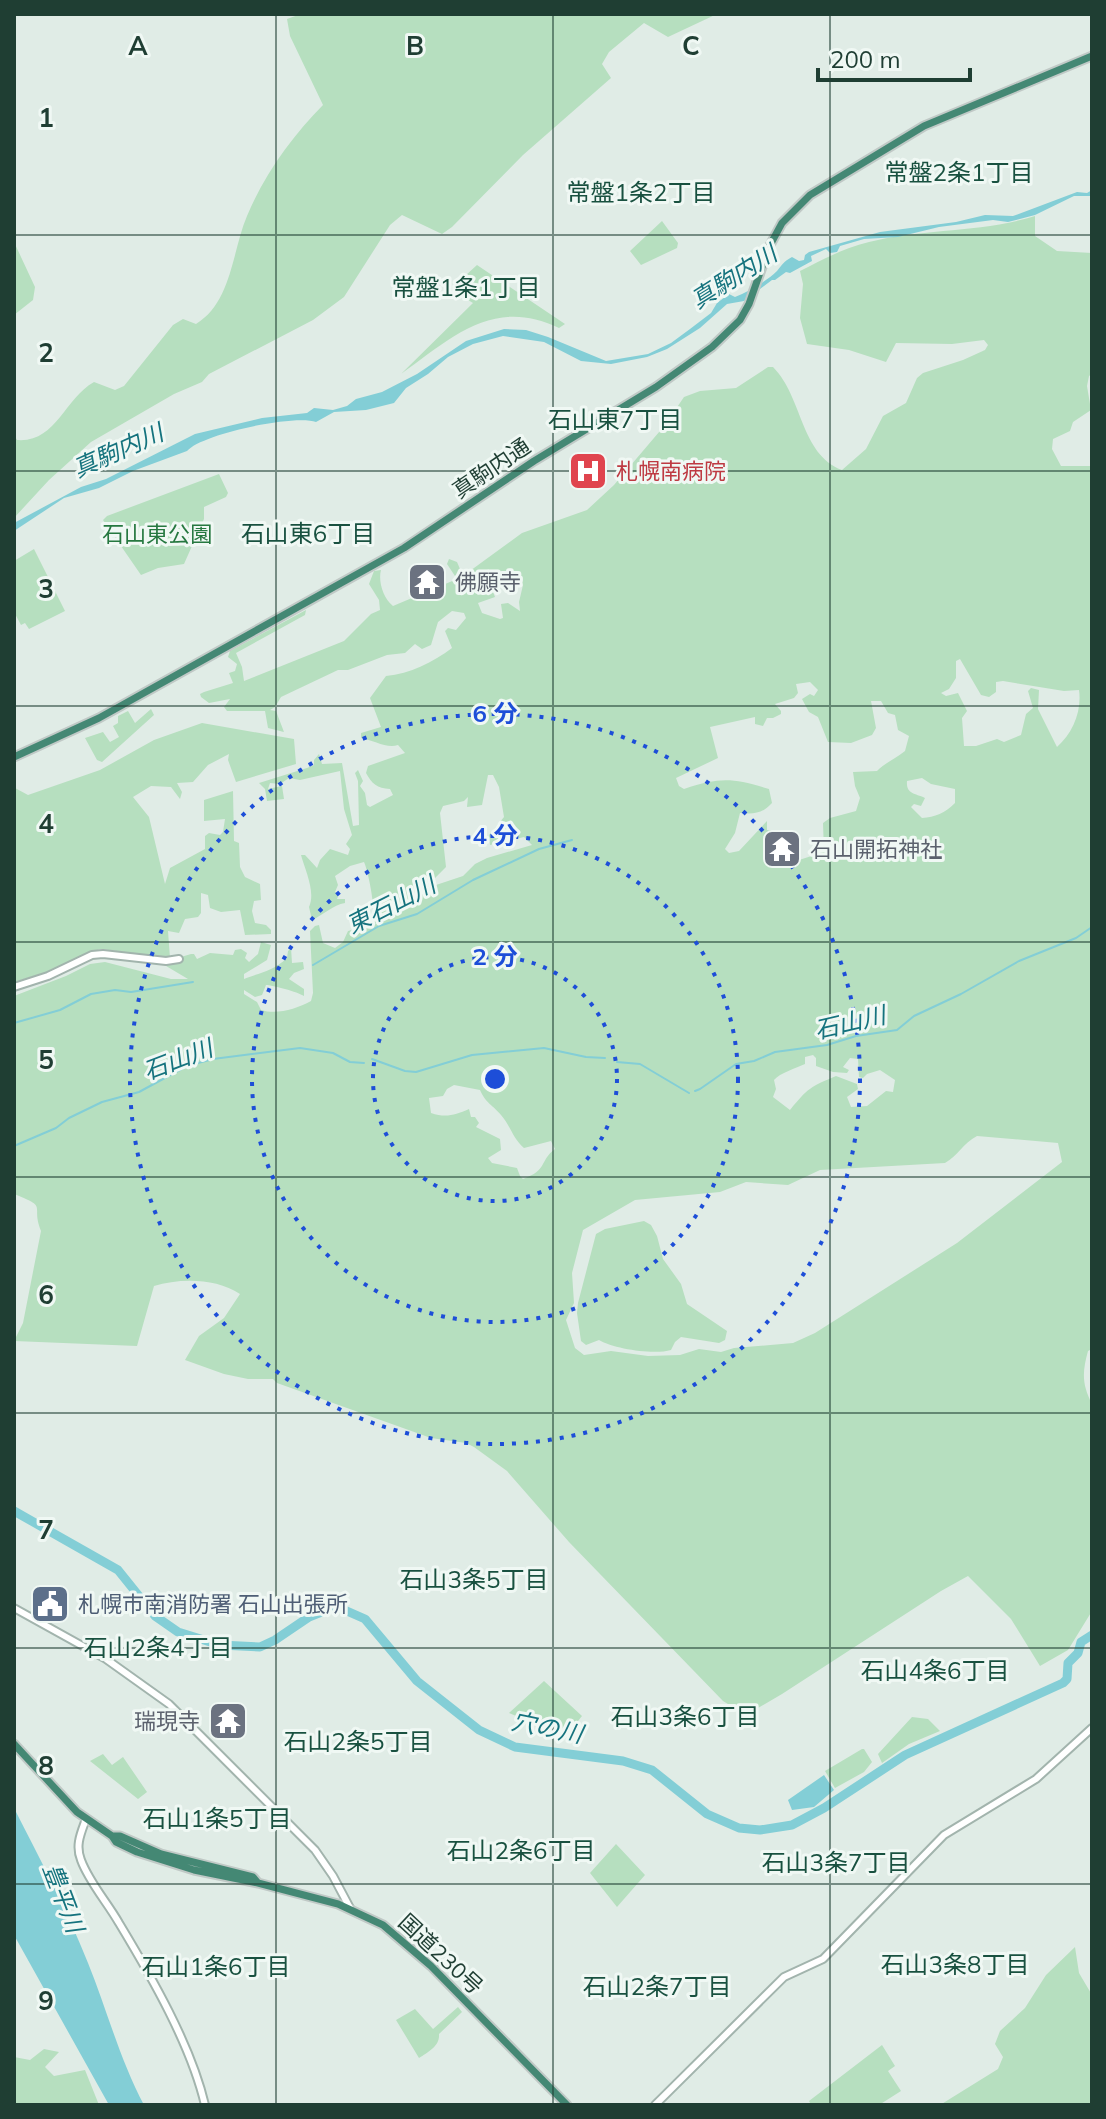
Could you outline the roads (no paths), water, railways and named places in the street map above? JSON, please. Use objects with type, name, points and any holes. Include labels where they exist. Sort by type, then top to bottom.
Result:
[{"type":"highway","name":"真駒内通","points":[[14,757],[99,718],[404,548],[534,461],[656,387],[733,328],[749,304],[769,247],[782,223],[794,208],[820,188],[924,126],[1092,56]]},
{"type":"highway","name":"国道230号","points":[[14,1744],[77,1812],[116,1842],[160,1860],[350,1908],[383,1925],[411,1948],[567,2105]]},
{"type":"street","points":[[14,987],[48,976],[92,955],[166,961],[179,959]]},
{"type":"street","points":[[14,1608],[106,1659],[170,1705],[315,1850],[350,1908]]},
{"type":"street","points":[[655,2105],[784,1977],[823,1959],[944,1835],[1036,1779],[1092,1728]]},
{"type":"street","points":[[86,1819],[78,1842],[81,1861],[126,1933],[164,2005],[192,2062],[205,2105]]},
{"type":"water","points":[[1092,190],[1090,196],[1074,196],[1035,215],[1008,222],[993,220],[939,227],[898,237],[864,239],[840,246],[837,252],[830,253],[826,249],[811,256],[812,261],[772,280],[744,301],[727,304],[700,328],[667,349],[647,357],[611,364],[581,361],[544,342],[503,336],[473,344],[448,357],[406,388],[394,403],[366,410],[334,412],[316,422],[270,423],[210,438],[187,451],[133,471],[99,488],[64,498],[14,531],[14,523],[81,487],[106,479],[195,434],[262,418],[307,413],[314,408],[333,410],[347,406],[356,399],[382,392],[417,374],[466,341],[504,329],[526,330],[606,361],[648,354],[690,329],[729,294],[735,297],[763,282],[792,257],[804,260],[809,252],[880,232],[985,215],[1013,216],[1077,192]]},
{"type":"water","points":[[824,1775],[834,1790],[814,1807],[792,1810],[788,1800]]},
{"type":"water","points":[[14,1808],[80,1943],[144,2105],[109,2105],[14,1935]]},
{"type":"waterway","name":"東石山川","points":[[313,965],[379,926],[417,914],[473,880],[539,849],[572,840]]},
{"type":"waterway","name":"石山川","points":[[695,1091],[736,1064],[754,1061],[775,1052],[897,1030],[914,1016],[1019,961],[1076,938],[1092,927]]},
{"type":"waterway","name":"東石山川","points":[[14,1023],[60,1010],[91,994],[115,990],[131,992],[193,982]]},
{"type":"waterway","name":"石山川","points":[[14,1146],[56,1128],[102,1102],[139,1092],[187,1066],[213,1059],[300,1048],[333,1053],[350,1062],[364,1063]]},
{"type":"waterway","name":"石山川","points":[[372,1059],[416,1072],[472,1055],[544,1048],[605,1058]]},
{"type":"waterway","name":"石山川","points":[[617,1062],[640,1064],[689,1093]]},
{"type":"waterway","name":"穴の川","points":[[14,1511],[118,1570],[155,1616],[178,1632],[220,1645],[260,1647],[309,1617],[340,1608],[365,1619],[417,1681],[479,1730],[515,1747],[623,1761],[652,1770],[707,1814],[739,1828],[760,1830],[792,1825],[905,1755],[1063,1683],[1067,1679],[1068,1663],[1078,1653],[1081,1642],[1092,1635]]},
{"type":"place","name":"札幌南病院","points":[[588,471]]},
{"type":"place","name":"佛願寺","points":[[427,582]]},
{"type":"place","name":"石山開拓神社","points":[[782,849]]},
{"type":"place","name":"札幌市南消防署 石山出張所","points":[[50,1604]]},
{"type":"place","name":"瑞現寺","points":[[228,1721]]},
{"type":"district","name":"常盤2条1丁目","points":[[959,173]]},
{"type":"district","name":"常盤1条2丁目","points":[[641,193]]},
{"type":"district","name":"常盤1条1丁目","points":[[466,288]]},
{"type":"district","name":"石山東7丁目","points":[[615,420]]},
{"type":"district","name":"石山東6丁目","points":[[308,534]]},
{"type":"district","name":"石山3条5丁目","points":[[474,1580]]},
{"type":"district","name":"石山2条4丁目","points":[[158,1648]]},
{"type":"district","name":"石山4条6丁目","points":[[935,1671]]},
{"type":"district","name":"石山3条6丁目","points":[[685,1717]]},
{"type":"district","name":"石山2条5丁目","points":[[358,1742]]},
{"type":"district","name":"石山1条5丁目","points":[[217,1819]]},
{"type":"district","name":"石山2条6丁目","points":[[521,1851]]},
{"type":"district","name":"石山3条7丁目","points":[[836,1863]]},
{"type":"district","name":"石山3条8丁目","points":[[955,1965]]},
{"type":"district","name":"石山1条6丁目","points":[[216,1967]]},
{"type":"district","name":"石山2条7丁目","points":[[657,1987]]},
{"type":"water label","name":"真駒内川","points":[[734,277]]},
{"type":"water label","name":"真駒内川","points":[[118,451]]},
{"type":"water label","name":"豊平川","points":[[63,1898]]},
{"type":"park label","name":"石山東公園","points":[[157,534]]}]
